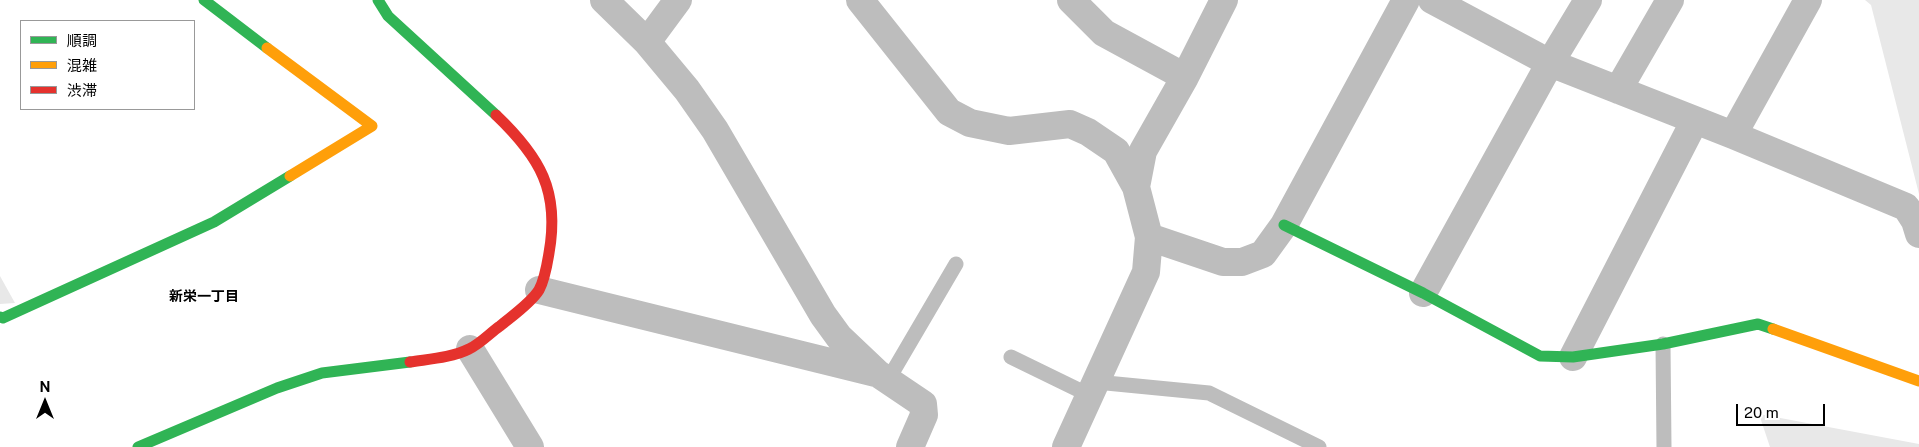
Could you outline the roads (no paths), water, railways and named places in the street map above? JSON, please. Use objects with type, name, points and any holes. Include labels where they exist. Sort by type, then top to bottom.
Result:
[{"type":"street","points":[[0,317],[3,318],[214,222],[372,126],[204,0]]},
{"type":"street","points":[[138,447],[277,388],[322,373],[440,358],[470,349],[520,310],[538,290],[546,270],[553,231],[552,207],[547,184],[536,162],[518,136],[388,16],[378,0]]},
{"type":"street","points":[[604,0],[647,42],[687,90],[715,130],[818,307],[839,338],[883,377],[923,404],[924,415],[910,447]]},
{"type":"street","points":[[647,42],[678,0]]},
{"type":"street","points":[[860,0],[949,112],[970,123],[1009,131],[1070,124],[1088,132],[1116,151],[1136,187],[1149,237],[1146,272],[1066,447]]},
{"type":"street","points":[[1071,0],[1104,33],[1185,77]]},
{"type":"street","points":[[1136,187],[1143,151],[1185,77],[1224,0]]},
{"type":"street","points":[[1149,237],[1223,262],[1242,262],[1263,254],[1284,226],[1406,0]]},
{"type":"street","points":[[1423,294],[1550,63],[1588,0]]},
{"type":"street","points":[[1618,90],[1670,0]]},
{"type":"street","points":[[1732,135],[1808,0]]},
{"type":"street","points":[[1440,2],[1550,63],[1695,120],[1906,207],[1915,221],[1919,234]]},
{"type":"street","points":[[1573,357],[1695,120]]},
{"type":"street","points":[[1284,226],[1423,294],[1540,356],[1573,357],[1663,344],[1758,324],[1919,381]]},
{"type":"street","points":[[538,290],[883,377]]},
{"type":"street","points":[[470,349],[530,447]]},
{"type":"lane","points":[[883,377],[956,264]]},
{"type":"lane","points":[[1663,344],[1664,447]]},
{"type":"lane","points":[[1011,357],[1093,389],[1209,393],[1319,447]]},
{"type":"district","name":"新栄一丁目","points":[[204,297]]}]
